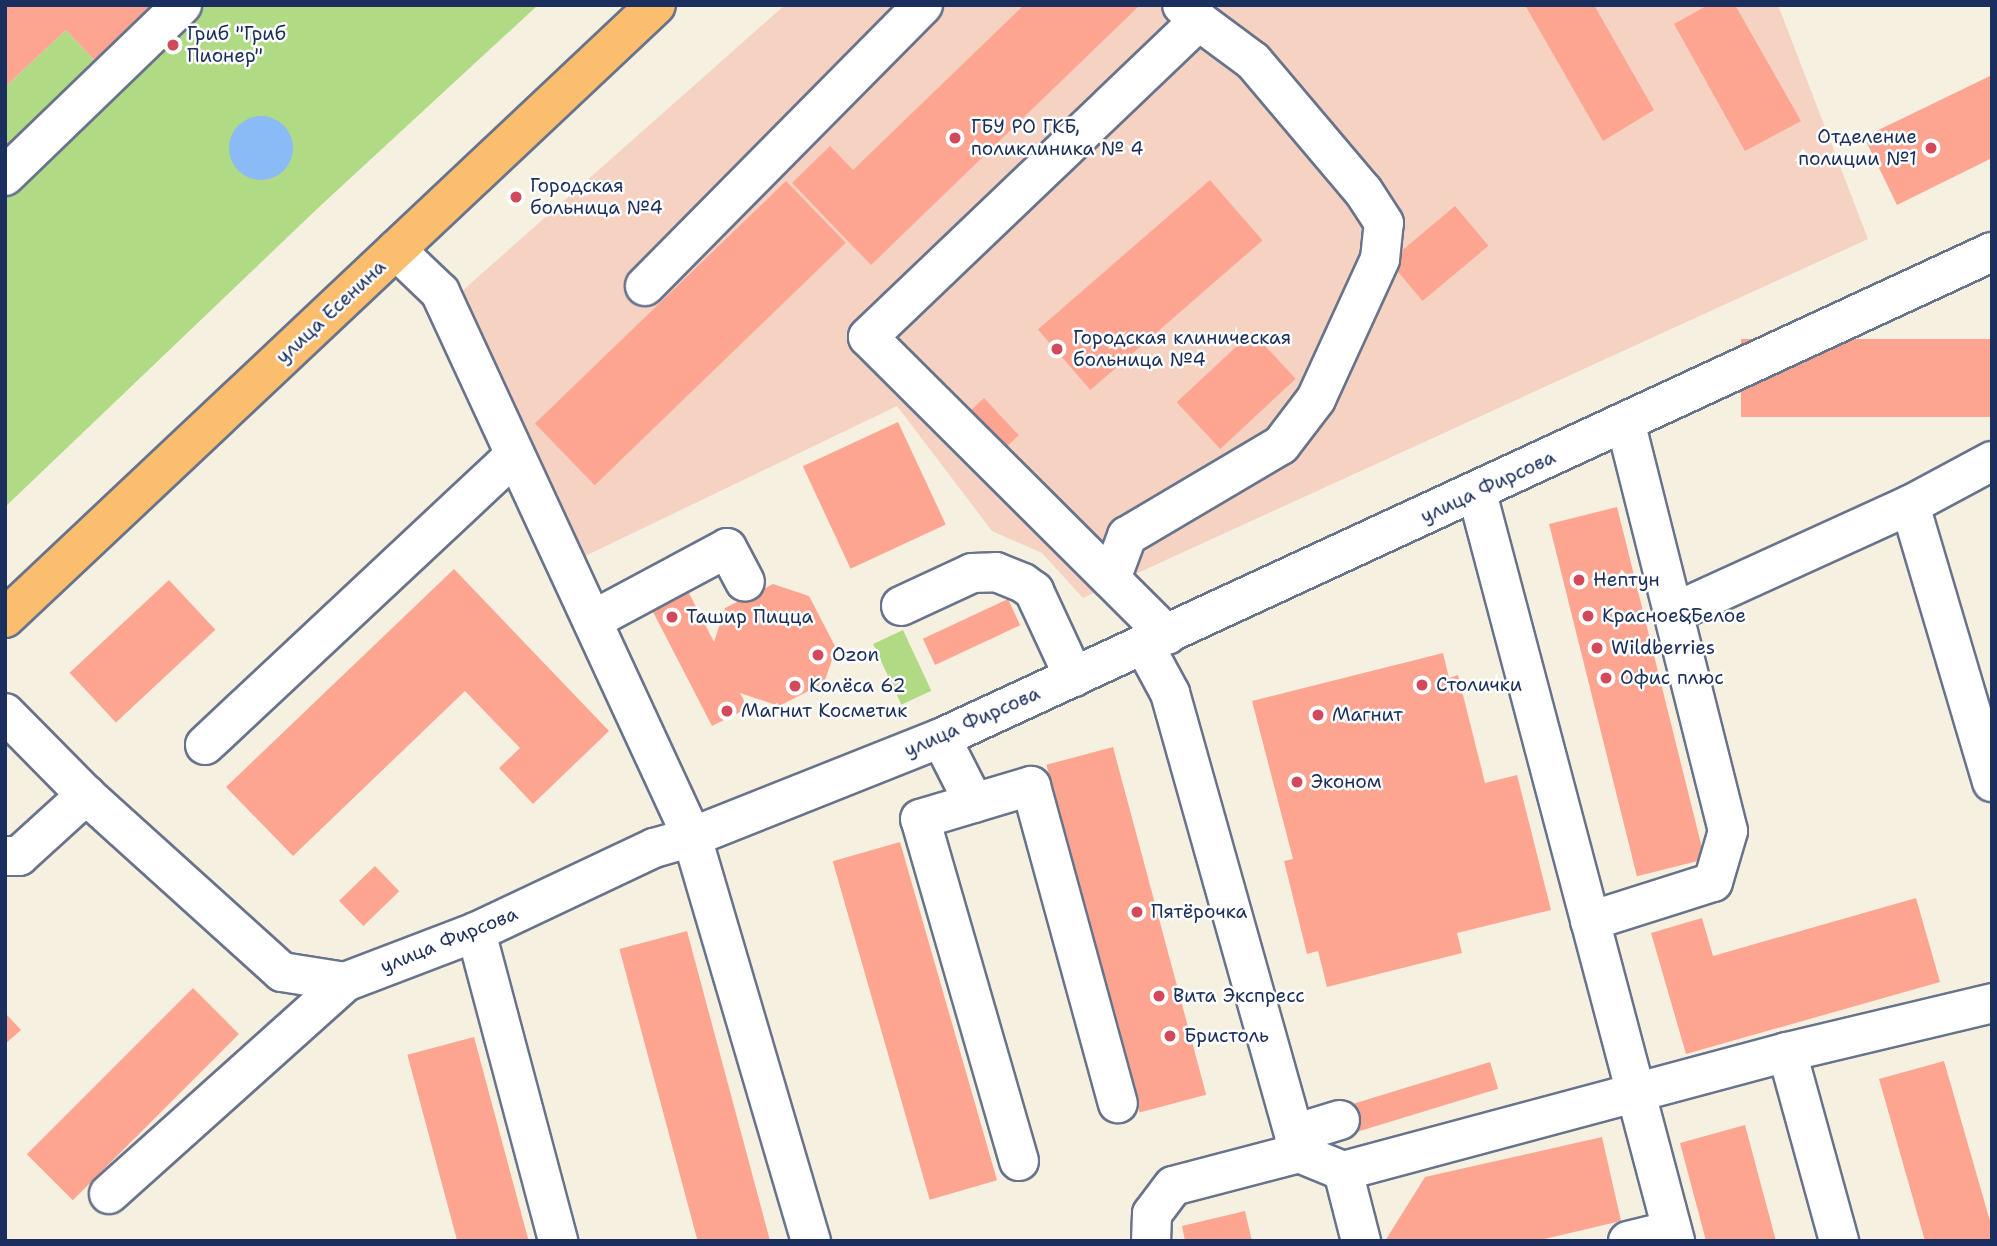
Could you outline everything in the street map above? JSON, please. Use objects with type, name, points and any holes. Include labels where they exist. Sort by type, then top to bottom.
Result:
[{"type":"main road","name":"улица Есенина","points":[[5,618],[656,5]]},
{"type":"street","points":[[5,176],[181,5]]},
{"type":"street","points":[[644,285],[923,5]]},
{"type":"street","points":[[1111,579],[1127,536],[1281,445],[1316,399],[1380,259],[1384,223],[1363,191],[1253,61],[1191,13],[868,337],[1111,579],[1156,640],[1296,1143],[1343,1171],[1361,1241]]},
{"type":"street","points":[[396,250],[440,292],[513,457],[593,620],[692,837],[811,1241]]},
{"type":"street","name":"улица Фирсова","points":[[5,713],[86,795],[282,972],[345,982],[476,932],[654,848],[692,837],[941,737],[1477,493],[1992,252]]},
{"type":"street","points":[[1590,921],[1713,883],[1728,831],[1626,424]]},
{"type":"street","points":[[205,745],[513,457]]},
{"type":"street","points":[[1675,612],[1910,505],[1992,461]]},
{"type":"street","points":[[1477,493],[1673,1236],[1628,1241]]},
{"type":"street","points":[[1910,505],[1992,782]]},
{"type":"street","points":[[593,620],[727,548],[745,582]]},
{"type":"street","points":[[901,607],[985,571],[1024,583],[1026,606],[1074,677]]},
{"type":"street","points":[[941,737],[974,803]]},
{"type":"street","points":[[1019,1161],[920,819],[1031,786],[1118,1103]]},
{"type":"street","points":[[5,856],[19,856],[86,795]]},
{"type":"street","points":[[476,932],[558,1241]]},
{"type":"street","points":[[109,1194],[345,982]]},
{"type":"street","points":[[1343,1171],[1787,1052],[1992,1003]]},
{"type":"street","points":[[1787,1052],[1839,1241]]},
{"type":"street","points":[[1152,1241],[1152,1214],[1173,1186],[1296,1143],[1340,1120]]},
{"type":"shaded area","name":"Городская клиническая больница №4","points":[[785,5],[1778,5],[1868,239],[1083,598],[1042,553],[992,531],[897,406],[579,559],[461,292]]},
{"type":"green space","points":[[154,5],[538,5],[318,208],[5,507],[5,87],[66,30],[94,60]]},
{"type":"green space","points":[[903,630],[931,691],[901,705],[873,644]]},
{"type":"water","points":[[261,116],[273,118],[284,125],[291,136],[291,160],[284,171],[273,178],[261,180],[249,178],[238,171],[231,160],[229,148],[231,136],[238,125],[249,118]]},
{"type":"building","points":[[5,5],[154,5],[94,60],[66,30],[5,87]]},
{"type":"building","points":[[1024,5],[1140,5],[871,265],[792,183],[830,146],[853,170]]},
{"type":"building","points":[[1525,5],[1594,5],[1654,110],[1603,141]]},
{"type":"building","points":[[1708,5],[1735,5],[1801,121],[1745,151],[1674,24]]},
{"type":"building","name":"Отделение полиции №1","points":[[1992,75],[1992,158],[1897,205],[1864,137]]},
{"type":"building","name":"Городская клиническая больница №4","points":[[1210,180],[1262,240],[1090,390],[1038,330]]},
{"type":"building","points":[[786,181],[846,243],[595,485],[535,423]]},
{"type":"building","points":[[1455,206],[1488,246],[1423,301],[1389,261]]},
{"type":"building","points":[[1252,332],[1296,379],[1220,449],[1177,402]]},
{"type":"building","points":[[1741,339],[1992,339],[1992,417],[1741,417]]},
{"type":"building","points":[[984,398],[1019,435],[998,454],[964,417]]},
{"type":"building","points":[[898,422],[946,524],[851,569],[803,466]]},
{"type":"building","points":[[1617,507],[1705,859],[1637,876],[1549,524]]},
{"type":"building","points":[[454,569],[609,731],[533,804],[499,768],[520,748],[465,691],[293,856],[226,787]]},
{"type":"building","points":[[169,580],[215,630],[116,722],[70,673]]},
{"type":"building","points":[[773,584],[809,596],[836,648],[824,683],[779,706],[740,693],[748,708],[712,726],[651,608],[687,589],[714,642],[725,608]]},
{"type":"building","points":[[1008,599],[1020,625],[935,665],[923,639]]},
{"type":"building","points":[[1443,653],[1449,678],[1458,675],[1485,783],[1517,775],[1551,910],[1457,933],[1462,953],[1327,987],[1318,951],[1307,954],[1284,861],[1293,859],[1252,701]]},
{"type":"building","points":[[1113,747],[1206,1095],[1140,1113],[1046,765]]},
{"type":"building","points":[[900,842],[997,1180],[930,1200],[833,861]]},
{"type":"building","points":[[375,866],[399,891],[363,926],[339,901]]},
{"type":"building","points":[[1916,898],[1940,982],[1686,1054],[1651,933],[1702,918],[1713,956]]},
{"type":"building","points":[[687,931],[770,1240],[698,1241],[619,949]]},
{"type":"building","points":[[193,988],[239,1034],[73,1200],[27,1154]]},
{"type":"building","points":[[5,1013],[21,1030],[5,1044]]},
{"type":"building","points":[[474,1037],[529,1241],[457,1241],[407,1055]]},
{"type":"building","points":[[1944,1061],[1992,1228],[1992,1241],[1925,1241],[1879,1079]]},
{"type":"building","points":[[1490,1062],[1498,1089],[1345,1136],[1337,1109]]},
{"type":"building","points":[[1745,1125],[1776,1241],[1706,1241],[1680,1143]]},
{"type":"building","points":[[1602,1137],[1621,1221],[1536,1241],[1385,1241],[1425,1177]]},
{"type":"building","points":[[1245,1211],[1252,1241],[1185,1241],[1182,1226]]},
{"type":"place","name":"Гриб \"Гриб Пионер\"","points":[[173,45]]},
{"type":"place","name":"ГБУ РО ГКБ, поликлиника № 4","points":[[955,138]]},
{"type":"place","name":"Отделение полиции №1","points":[[1931,148]]},
{"type":"place","name":"Городская больница №4","points":[[516,197]]},
{"type":"place","name":"Городская клиническая больница №4","points":[[1057,349]]},
{"type":"place","name":"Нептун","points":[[1579,580]]},
{"type":"place","name":"Красное&Белое","points":[[1588,616]]},
{"type":"place","name":"Ташир Пицца","points":[[672,617]]},
{"type":"place","name":"Wildberries","points":[[1597,648]]},
{"type":"place","name":"Ozon","points":[[818,655]]},
{"type":"place","name":"Офис плюс","points":[[1606,678]]},
{"type":"place","name":"Столички","points":[[1422,685]]},
{"type":"place","name":"Колёса 62","points":[[795,686]]},
{"type":"place","name":"Магнит Косметик","points":[[727,711]]},
{"type":"place","name":"Магнит","points":[[1318,715]]},
{"type":"place","name":"Эконом","points":[[1297,782]]},
{"type":"place","name":"Пятёрочка","points":[[1137,912]]},
{"type":"place","name":"Вита Экспресс","points":[[1159,996]]},
{"type":"place","name":"Бристоль","points":[[1170,1036]]}]
